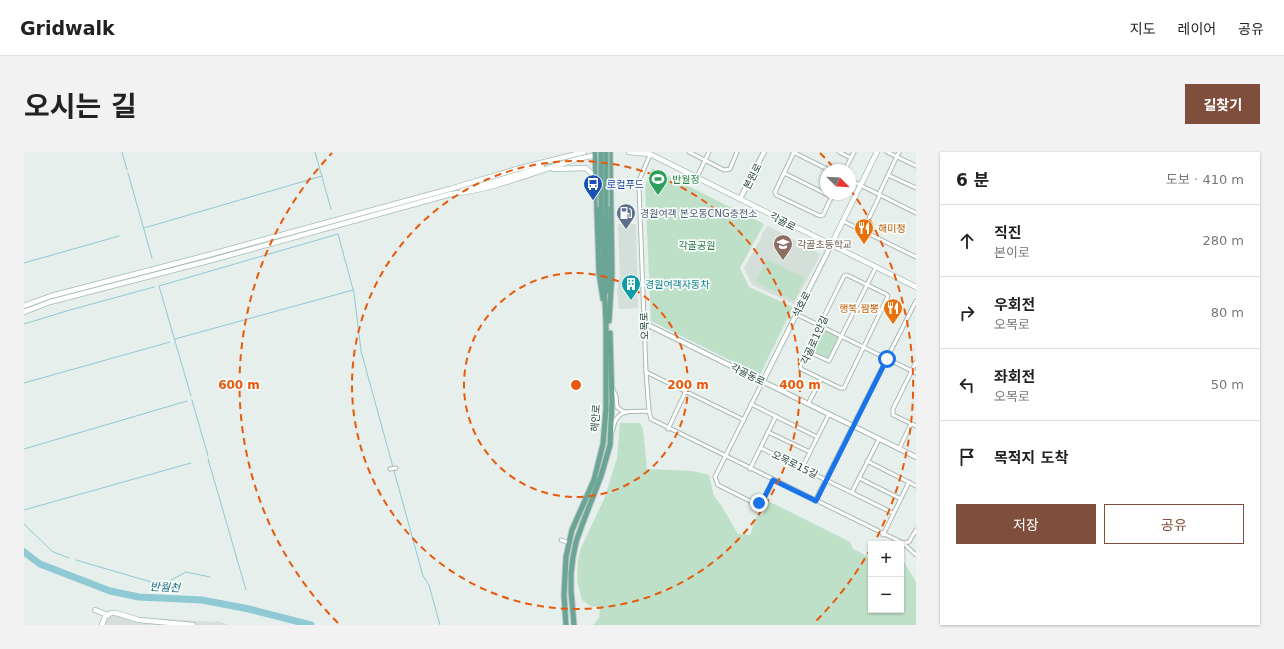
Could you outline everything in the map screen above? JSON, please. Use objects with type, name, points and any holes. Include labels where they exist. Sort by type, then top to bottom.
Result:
[{"type":"main road","points":[[565,156],[573,152]]},
{"type":"main road","points":[[24,306],[51,296],[208,255],[584,152]]},
{"type":"main road","points":[[601,152],[603,207]]},
{"type":"main road","points":[[603,207],[608,152]]},
{"type":"main road","points":[[24,312],[50,302],[212,260],[451,194],[471,192],[544,168],[575,159],[608,152]]},
{"type":"main road","points":[[608,152],[610,165],[612,273],[608,323]]},
{"type":"main road","name":"각골로","points":[[629,152],[649,153],[916,287]]},
{"type":"main road","name":"석호로","points":[[831,245],[877,152]]},
{"type":"main road","points":[[596,154],[599,273],[608,323]]},
{"type":"main road","points":[[596,166],[598,159],[604,156],[608,159],[610,165]]},
{"type":"main road","points":[[544,168],[586,168],[592,174],[596,184]]},
{"type":"main road","name":"해안로","points":[[574,625],[571,586],[576,542],[601,476],[610,441],[612,389],[603,207]]},
{"type":"main road","name":"해안로","points":[[566,625],[564,575],[569,542],[572,530],[594,480],[603,444],[606,409],[608,323]]},
{"type":"main road","points":[[95,610],[108,615]]},
{"type":"main road","points":[[102,625],[111,613],[159,623],[193,625]]},
{"type":"street","points":[[689,152],[724,170],[730,169],[737,152]]},
{"type":"street","points":[[697,177],[709,152]]},
{"type":"street","name":"본원로","points":[[740,199],[764,152]]},
{"type":"street","points":[[820,166],[793,152],[775,192],[776,195],[820,216],[823,215],[831,200]]},
{"type":"street","points":[[839,152],[851,158]]},
{"type":"street","points":[[848,164],[854,152]]},
{"type":"street","points":[[887,152],[916,166]]},
{"type":"street","points":[[863,231],[899,152]]},
{"type":"street","name":"오목로","points":[[648,411],[639,187],[640,178],[649,153]]},
{"type":"street","points":[[784,173],[820,190]]},
{"type":"street","points":[[888,174],[916,188]]},
{"type":"street","points":[[856,183],[916,213]]},
{"type":"street","points":[[843,221],[916,257]]},
{"type":"street","name":"석호로","points":[[725,457],[831,245]]},
{"type":"street","points":[[807,351],[829,362],[876,267]]},
{"type":"street","name":"각골로1안길","points":[[847,275],[867,285],[888,296],[844,388],[840,388],[801,369],[800,365],[844,276],[847,275]]},
{"type":"street","points":[[816,501],[916,300]]},
{"type":"street","points":[[796,314],[916,373]]},
{"type":"street","name":"각골동로","points":[[644,323],[916,457]]},
{"type":"street","points":[[916,362],[892,409],[893,415],[916,426]]},
{"type":"street","points":[[646,372],[744,420]]},
{"type":"street","points":[[808,404],[821,379]]},
{"type":"street","points":[[612,389],[616,396],[617,407],[622,411],[648,411],[651,420],[668,429],[898,541]]},
{"type":"street","points":[[668,429],[686,391]]},
{"type":"street","points":[[751,404],[817,437]]},
{"type":"street","points":[[610,441],[617,417],[628,412]]},
{"type":"street","points":[[802,468],[829,414]]},
{"type":"street","points":[[750,469],[776,416]]},
{"type":"street","points":[[899,449],[911,424]]},
{"type":"street","points":[[768,432],[810,452]]},
{"type":"street","points":[[852,492],[878,439]]},
{"type":"street","name":"오목로15길","points":[[760,448],[893,513]]},
{"type":"street","points":[[725,457],[715,477],[718,485],[756,504],[763,500],[773,480]]},
{"type":"street","points":[[867,461],[916,486]]},
{"type":"street","points":[[390,469],[396,468]]},
{"type":"street","points":[[859,478],[901,499]]},
{"type":"street","points":[[883,535],[909,482]]},
{"type":"street","points":[[904,543],[910,542],[916,530]]},
{"type":"street","points":[[561,540],[569,542]]},
{"type":"street","points":[[904,544],[916,555]]},
{"type":"shaded area","points":[[618,224],[636,224],[638,308],[619,309],[617,290],[620,276]]},
{"type":"shaded area","name":"각골초등학교","points":[[768,226],[821,254],[794,304],[752,285],[744,268],[761,238],[762,233]]},
{"type":"shaded area","points":[[108,615],[212,622],[218,621],[228,625],[103,625]]},
{"type":"green space","name":"각골공원","points":[[652,168],[764,224],[740,268],[749,287],[793,307],[760,375],[651,321],[645,186]]},
{"type":"green space","points":[[767,259],[805,278],[794,301],[756,282]]},
{"type":"green space","points":[[821,328],[838,336],[839,338],[830,357],[828,358],[811,350]]},
{"type":"green space","points":[[620,423],[640,423],[643,429],[647,469],[693,471],[709,475],[714,496],[738,534],[750,535],[756,517],[763,514],[768,501],[850,542],[853,549],[868,556],[868,613],[904,613],[904,562],[916,582],[916,625],[593,625],[599,618],[600,607],[590,606],[582,600],[577,581],[578,560],[581,548],[605,497],[617,458]]},
{"type":"waterway","points":[[122,152],[127,170]]},
{"type":"waterway","points":[[315,152],[331,209]]},
{"type":"waterway","points":[[128,173],[152,258]]},
{"type":"waterway","points":[[144,228],[322,176]]},
{"type":"waterway","points":[[191,396],[159,286],[338,234],[354,293],[361,351],[423,576],[429,585],[440,625]]},
{"type":"waterway","points":[[24,263],[119,236]]},
{"type":"waterway","points":[[24,324],[154,287]]},
{"type":"waterway","points":[[175,339],[353,290]]},
{"type":"waterway","points":[[24,383],[170,342]]},
{"type":"waterway","points":[[192,400],[208,456]]},
{"type":"waterway","points":[[24,449],[187,401]]},
{"type":"waterway","points":[[208,459],[246,590]]},
{"type":"waterway","points":[[24,510],[191,463]]},
{"type":"waterway","points":[[24,524],[53,552],[69,558]]},
{"type":"waterway","name":"반월천","points":[[24,552],[40,564],[110,591],[139,597],[202,600],[249,609],[311,625]]},
{"type":"waterway","points":[[76,560],[158,584],[166,583],[186,572],[210,577]]},
{"type":"tunnel","points":[[542,167],[578,155]]},
{"type":"place","name":"반월정","points":[[658,196]]},
{"type":"place","name":"로컬푸드","points":[[593,201]]},
{"type":"place","name":"경원여객 본오동CNG충전소","points":[[626,230]]},
{"type":"place","name":"해미청","points":[[864,245]]},
{"type":"place","name":"각골초등학교","points":[[783,261]]},
{"type":"place","name":"경원여객자동차","points":[[631,301]]},
{"type":"place","name":"행복,짬뽕","points":[[893,325]]},
{"type":"route","points":[[759,503],[763,500],[773,480],[816,501],[887,359]]}]
